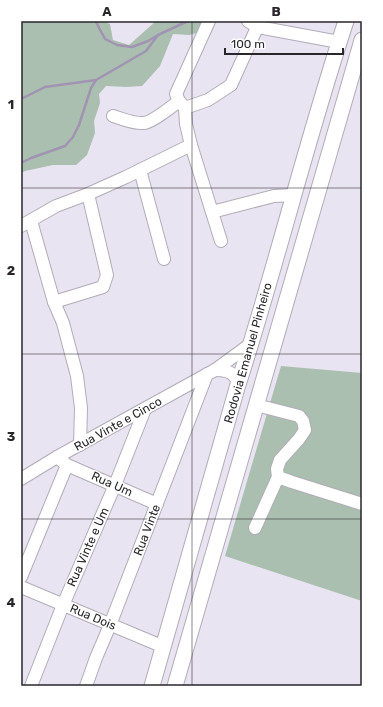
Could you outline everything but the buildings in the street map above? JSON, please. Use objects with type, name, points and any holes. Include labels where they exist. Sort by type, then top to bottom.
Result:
[{"type":"main road","name":"Rodovia Emanuel Pinheiro","points":[[152,686],[252,343],[293,195],[346,21]]},
{"type":"main road","name":"Rodovia Emanuel Pinheiro","points":[[175,686],[362,40]]},
{"type":"street","points":[[209,21],[176,94],[182,105],[191,145],[221,241]]},
{"type":"street","points":[[113,116],[136,123],[146,123],[182,105],[208,100],[231,85],[255,23],[339,42]]},
{"type":"street","points":[[80,445],[81,408],[77,376],[63,323],[26,224],[56,206],[88,194],[191,145]]},
{"type":"street","points":[[140,170],[164,259]]},
{"type":"street","points":[[54,302],[103,287],[107,275],[88,194]]},
{"type":"street","points":[[212,212],[274,196],[293,195]]},
{"type":"street","name":"Rua Vinte e Cinco","points":[[21,479],[57,457],[211,372],[252,343]]},
{"type":"street","points":[[211,372],[223,370],[230,373],[236,378],[238,388]]},
{"type":"street","name":"Rua Vinte","points":[[86,686],[157,504],[211,372]]},
{"type":"street","points":[[256,405],[299,416],[303,421],[304,430],[299,439],[280,460],[277,469],[278,476],[256,528]]},
{"type":"street","name":"Rua Vinte e Um","points":[[31,686],[63,605],[115,485],[145,409]]},
{"type":"street","name":"Rua Um","points":[[57,457],[67,465],[157,504]]},
{"type":"street","points":[[21,577],[67,465]]},
{"type":"street","points":[[278,476],[292,482],[362,504]]},
{"type":"street","name":"Rua Dois","points":[[21,587],[164,647]]},
{"type":"green space","points":[[21,21],[102,21],[110,24],[113,40],[129,45],[156,21],[205,21],[200,32],[189,35],[173,34],[160,66],[142,86],[106,86],[99,94],[100,103],[94,121],[95,133],[87,155],[76,165],[53,165],[21,173]]},
{"type":"green space","points":[[281,366],[362,373],[362,601],[225,556]]},
{"type":"waterway","points":[[94,21],[105,39],[117,45],[132,47],[148,41],[188,21]]},
{"type":"waterway","points":[[21,99],[45,87],[96,80],[146,51],[158,35]]},
{"type":"waterway","points":[[21,163],[65,146],[73,137],[79,125],[91,88],[96,80]]}]
